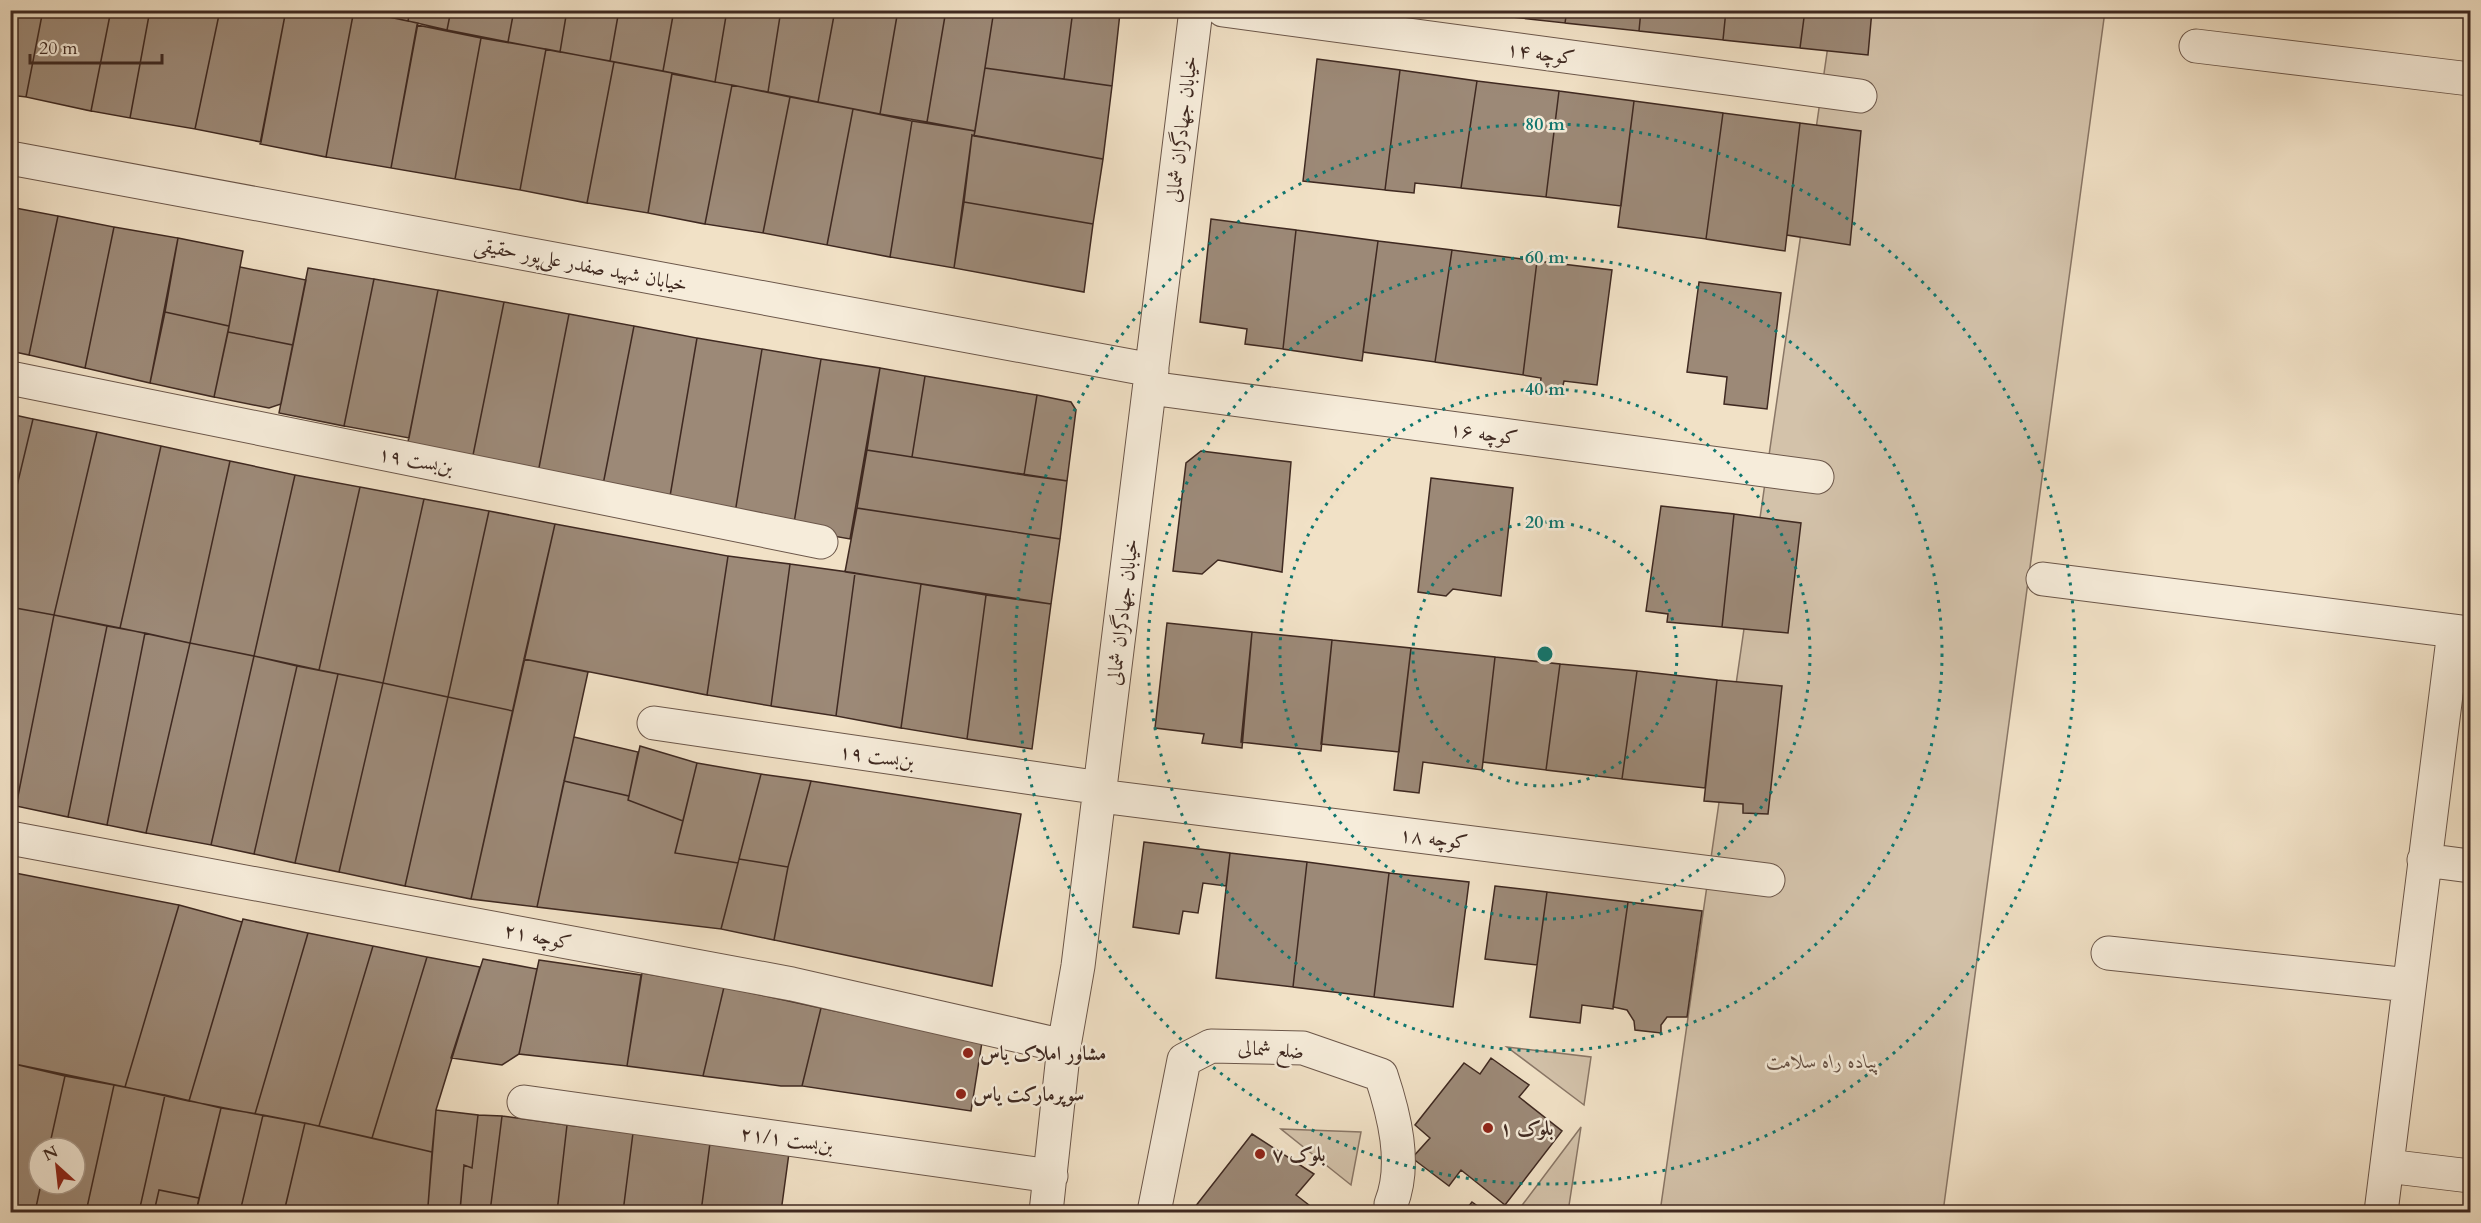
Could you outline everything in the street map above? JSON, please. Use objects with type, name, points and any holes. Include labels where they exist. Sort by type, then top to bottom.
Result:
[{"type":"street","name":"خیابان جهادگران شمالی","points":[[1046,1212],[1064,1046],[1078,966],[1196,10]]},
{"type":"street","name":"کوچه ۱۴","points":[[1222,10],[1860,96]]},
{"type":"street","points":[[2196,46],[2470,79]]},
{"type":"street","name":"خیابان شهید صفدر علی‌پور حقیقی","points":[[10,158],[1151,379]]},
{"type":"street","name":"بن‌بست ۱۹","points":[[10,378],[821,542]]},
{"type":"street","name":"کوچه ۱۶","points":[[1151,379],[1817,477]]},
{"type":"street","points":[[2043,579],[2462,632],[2424,860],[2381,1212]]},
{"type":"street","name":"بن‌بست ۱۹","points":[[654,723],[1100,792]]},
{"type":"street","name":"کوچه ۱۸","points":[[1100,792],[1768,880]]},
{"type":"street","name":"کوچه ۲۱","points":[[10,838],[792,984],[1064,1046]]},
{"type":"street","points":[[2424,860],[2470,866]]},
{"type":"street","points":[[2108,953],[2409,985]]},
{"type":"street","name":"ضلع شمالی","points":[[1154,1212],[1184,1060],[1211,1046],[1302,1048],[1381,1075],[1394,1115],[1398,1186],[1391,1204]]},
{"type":"street","name":"بن‌بست ۲۱/۱","points":[[524,1102],[1051,1176]]},
{"type":"street","points":[[2386,1166],[2470,1176]]},
{"type":"green space","name":"پیاده راه سلامت","points":[[1833,11],[2105,11],[1943,1212],[1660,1212]]},
{"type":"green space","points":[[1507,1047],[1591,1057],[1584,1105]]},
{"type":"green space","points":[[1581,1127],[1568,1212],[1517,1212]]},
{"type":"green space","points":[[1281,1129],[1361,1132],[1351,1185]]},
{"type":"building","points":[[10,10],[43,10],[26,97],[10,95]]},
{"type":"building","points":[[43,10],[111,10],[91,111],[26,97]]},
{"type":"building","points":[[111,10],[150,10],[130,118],[91,111]]},
{"type":"building","points":[[150,10],[220,10],[195,129],[130,118]]},
{"type":"building","points":[[220,10],[286,10],[261,142],[195,129]]},
{"type":"building","points":[[286,10],[354,10],[326,157],[260,144]]},
{"type":"building","points":[[354,10],[418,23],[391,168],[326,157]]},
{"type":"building","points":[[356,10],[410,10],[408,21]]},
{"type":"building","points":[[410,10],[451,10],[447,30],[408,21]]},
{"type":"building","points":[[451,10],[514,10],[508,42],[447,30]]},
{"type":"building","points":[[514,10],[567,10],[560,52],[508,42]]},
{"type":"building","points":[[567,10],[619,10],[610,61],[560,52]]},
{"type":"building","points":[[619,10],[674,10],[663,71],[610,61]]},
{"type":"building","points":[[674,10],[727,10],[715,82],[663,71]]},
{"type":"building","points":[[727,10],[781,10],[768,92],[715,82]]},
{"type":"building","points":[[781,10],[835,10],[818,102],[768,92]]},
{"type":"building","points":[[835,10],[898,10],[880,114],[818,102]]},
{"type":"building","points":[[898,10],[946,10],[927,122],[880,114]]},
{"type":"building","points":[[946,10],[994,10],[975,131],[927,122]]},
{"type":"building","points":[[994,10],[1073,10],[1064,79],[985,68]]},
{"type":"building","points":[[1073,10],[1120,13],[1112,86],[1064,79]]},
{"type":"building","points":[[1449,10],[1485,10],[1485,14]]},
{"type":"building","points":[[1485,10],[1567,10],[1565,23],[1485,14]]},
{"type":"building","points":[[1567,10],[1641,10],[1639,31],[1565,23]]},
{"type":"building","points":[[1641,10],[1726,10],[1723,40],[1639,31]]},
{"type":"building","points":[[1726,10],[1805,10],[1800,48],[1723,40]]},
{"type":"building","points":[[1805,10],[1872,10],[1868,55],[1800,48]]},
{"type":"building","points":[[417,25],[481,38],[455,179],[391,168]]},
{"type":"building","points":[[481,38],[546,49],[520,190],[455,179]]},
{"type":"building","points":[[546,49],[614,62],[587,203],[520,190]]},
{"type":"building","points":[[1317,59],[1400,70],[1385,190],[1303,181]]},
{"type":"building","points":[[614,62],[672,73],[648,213],[587,203]]},
{"type":"building","points":[[985,68],[1112,86],[1103,159],[974,136]]},
{"type":"building","points":[[1400,70],[1477,81],[1461,188],[1415,183],[1414,193],[1385,190]]},
{"type":"building","points":[[672,74],[732,85],[705,224],[648,213]]},
{"type":"building","points":[[1477,81],[1559,91],[1546,197],[1461,188]]},
{"type":"building","points":[[732,85],[790,97],[763,233],[705,224]]},
{"type":"building","points":[[1559,91],[1634,101],[1621,206],[1546,197]]},
{"type":"building","points":[[790,97],[853,109],[827,245],[763,233]]},
{"type":"building","points":[[1634,101],[1723,113],[1706,239],[1618,227]]},
{"type":"building","points":[[853,109],[912,121],[890,257],[827,245]]},
{"type":"building","points":[[1723,113],[1800,123],[1785,251],[1706,239]]},
{"type":"building","points":[[912,121],[975,131],[974,136],[972,135],[954,268],[890,257]]},
{"type":"building","points":[[1800,123],[1861,131],[1850,245],[1787,235]]},
{"type":"building","points":[[972,135],[1103,159],[1093,224],[964,202]]},
{"type":"building","points":[[964,202],[1093,224],[1084,292],[954,268]]},
{"type":"building","points":[[10,207],[58,216],[29,355],[10,351]]},
{"type":"building","points":[[58,216],[114,227],[85,368],[29,355]]},
{"type":"building","points":[[1211,219],[1296,230],[1283,349],[1245,344],[1247,329],[1200,322]]},
{"type":"building","points":[[114,227],[178,238],[150,383],[85,368]]},
{"type":"building","points":[[1296,230],[1378,241],[1362,361],[1283,349]]},
{"type":"building","points":[[178,238],[243,251],[229,326],[165,312]]},
{"type":"building","points":[[1378,241],[1452,250],[1435,362],[1363,352]]},
{"type":"building","points":[[1452,250],[1537,261],[1523,375],[1435,362]]},
{"type":"building","points":[[1537,261],[1612,270],[1597,385],[1564,381],[1561,394],[1539,391],[1541,378],[1523,375]]},
{"type":"building","points":[[240,267],[306,280],[293,345],[228,332]]},
{"type":"building","points":[[308,268],[374,279],[344,426],[279,413]]},
{"type":"building","points":[[374,279],[438,290],[409,438],[344,426]]},
{"type":"building","points":[[1699,282],[1781,293],[1767,409],[1724,404],[1727,377],[1687,372]]},
{"type":"building","points":[[438,290],[504,302],[470,470],[405,457]]},
{"type":"building","points":[[504,302],[569,314],[536,483],[470,470]]},
{"type":"building","points":[[165,312],[229,326],[214,397],[150,383]]},
{"type":"building","points":[[569,314],[634,326],[601,495],[536,483]]},
{"type":"building","points":[[634,326],[697,338],[668,508],[601,495]]},
{"type":"building","points":[[228,332],[293,345],[281,404],[269,408],[214,397]]},
{"type":"building","points":[[697,338],[762,349],[734,519],[668,508]]},
{"type":"building","points":[[762,349],[821,359],[793,529],[734,519]]},
{"type":"building","points":[[821,359],[880,368],[850,539],[793,529]]},
{"type":"building","points":[[880,368],[925,376],[912,457],[867,450]]},
{"type":"building","points":[[925,376],[1037,395],[1024,475],[912,457]]},
{"type":"building","points":[[1037,395],[1071,402],[1076,410],[1067,481],[1024,475]]},
{"type":"building","points":[[10,414],[33,419],[10,515]]},
{"type":"building","points":[[33,419],[97,432],[54,615],[10,607],[10,515]]},
{"type":"building","points":[[97,432],[161,446],[120,628],[54,615]]},
{"type":"building","points":[[161,446],[230,461],[190,643],[120,628]]},
{"type":"building","points":[[867,450],[1067,481],[1060,539],[857,508]]},
{"type":"building","points":[[1201,451],[1291,462],[1282,572],[1218,560],[1202,574],[1173,571],[1186,463]]},
{"type":"building","points":[[230,461],[295,475],[254,656],[190,643]]},
{"type":"building","points":[[295,475],[360,487],[319,670],[254,656]]},
{"type":"building","points":[[1431,478],[1513,488],[1501,596],[1453,589],[1446,596],[1418,592]]},
{"type":"building","points":[[360,487],[424,499],[383,683],[319,670]]},
{"type":"building","points":[[424,499],[489,511],[448,697],[383,683]]},
{"type":"building","points":[[1661,506],[1734,514],[1722,627],[1667,622],[1668,614],[1646,611]]},
{"type":"building","points":[[857,508],[1060,539],[1051,604],[845,572]]},
{"type":"building","points":[[489,511],[555,524],[513,711],[448,697]]},
{"type":"building","points":[[1734,514],[1801,523],[1788,633],[1722,627]]},
{"type":"building","points":[[555,524],[728,556],[707,695],[524,659]]},
{"type":"building","points":[[728,556],[790,564],[771,706],[707,695]]},
{"type":"building","points":[[790,564],[855,573],[836,716],[771,706]]},
{"type":"building","points":[[855,573],[921,584],[901,728],[836,716]]},
{"type":"building","points":[[921,584],[986,595],[967,739],[901,728]]},
{"type":"building","points":[[986,595],[1051,604],[1032,749],[967,739]]},
{"type":"building","points":[[10,607],[54,615],[16,806],[10,805]]},
{"type":"building","points":[[54,615],[107,626],[68,817],[16,806]]},
{"type":"building","points":[[1167,623],[1252,632],[1242,748],[1202,743],[1204,734],[1155,728]]},
{"type":"building","points":[[107,626],[145,633],[107,825],[68,817]]},
{"type":"building","points":[[1252,632],[1332,640],[1321,751],[1241,742]]},
{"type":"building","points":[[145,633],[190,643],[146,833],[107,825]]},
{"type":"building","points":[[1332,640],[1411,648],[1399,752],[1321,744]]},
{"type":"building","points":[[190,643],[254,656],[211,845],[146,833]]},
{"type":"building","points":[[1411,648],[1495,657],[1482,770],[1423,762],[1419,793],[1394,790]]},
{"type":"building","points":[[254,656],[297,666],[254,854],[211,845]]},
{"type":"building","points":[[1495,657],[1560,664],[1546,770],[1483,762]]},
{"type":"building","points":[[524,659],[588,672],[537,907],[471,899]]},
{"type":"building","points":[[1560,664],[1637,671],[1622,779],[1546,770]]},
{"type":"building","points":[[297,666],[338,674],[295,863],[254,854]]},
{"type":"building","points":[[1637,671],[1717,680],[1705,788],[1622,779]]},
{"type":"building","points":[[338,674],[383,683],[339,872],[295,863]]},
{"type":"building","points":[[1717,680],[1782,686],[1768,814],[1743,813],[1743,804],[1704,801]]},
{"type":"building","points":[[383,683],[448,697],[405,886],[339,872]]},
{"type":"building","points":[[448,697],[513,711],[471,899],[405,886]]},
{"type":"building","points":[[574,737],[638,752],[629,796],[564,781]]},
{"type":"building","points":[[640,746],[697,763],[683,821],[628,800]]},
{"type":"building","points":[[697,763],[761,774],[738,863],[675,853]]},
{"type":"building","points":[[761,774],[811,781],[788,867],[739,859]]},
{"type":"building","points":[[564,781],[629,796],[628,800],[683,821],[675,853],[738,863],[721,929],[537,907]]},
{"type":"building","points":[[811,781],[1021,814],[992,986],[774,940],[788,867]]},
{"type":"building","points":[[1144,842],[1230,853],[1226,886],[1203,883],[1198,913],[1183,911],[1179,934],[1133,927]]},
{"type":"building","points":[[1230,853],[1307,862],[1293,987],[1216,978]]},
{"type":"building","points":[[739,859],[788,867],[774,940],[721,929]]},
{"type":"building","points":[[1307,862],[1389,873],[1374,997],[1293,987]]},
{"type":"building","points":[[10,872],[179,905],[125,1087],[10,1063]]},
{"type":"building","points":[[1389,873],[1469,882],[1453,1007],[1374,997]]},
{"type":"building","points":[[1495,886],[1547,892],[1537,965],[1485,959]]},
{"type":"building","points":[[1547,892],[1628,902],[1613,1009],[1582,1005],[1580,1023],[1530,1017]]},
{"type":"building","points":[[1628,902],[1702,911],[1687,1017],[1667,1017],[1661,1025],[1661,1033],[1635,1030],[1634,1021],[1627,1010],[1613,1007]]},
{"type":"building","points":[[179,905],[242,922],[189,1101],[125,1087]]},
{"type":"building","points":[[243,919],[308,933],[255,1114],[189,1101]]},
{"type":"building","points":[[308,933],[373,946],[319,1126],[255,1114]]},
{"type":"building","points":[[373,946],[427,957],[372,1138],[319,1126]]},
{"type":"building","points":[[427,957],[480,967],[436,1110],[432,1152],[372,1138]]},
{"type":"building","points":[[483,959],[537,969],[519,1054],[502,1065],[451,1058]]},
{"type":"building","points":[[539,960],[641,975],[627,1066],[519,1054]]},
{"type":"building","points":[[642,973],[724,987],[703,1076],[627,1066]]},
{"type":"building","points":[[724,987],[821,1008],[802,1086],[781,1086],[703,1076]]},
{"type":"building","points":[[821,1008],[982,1042],[971,1111],[802,1086]]},
{"type":"building","name":"بلوک ۱","points":[[1491,1058],[1529,1085],[1519,1097],[1562,1131],[1505,1205],[1461,1170],[1449,1186],[1412,1158],[1430,1138],[1415,1125],[1464,1063],[1480,1074]]},
{"type":"building","points":[[10,1063],[65,1076],[52,1136],[27,1136],[27,1196],[38,1196],[35,1212],[10,1212]]},
{"type":"building","points":[[65,1076],[114,1085],[86,1212],[35,1212],[38,1196],[87,1196],[87,1136],[52,1136]]},
{"type":"building","points":[[114,1085],[165,1095],[139,1212],[86,1212]]},
{"type":"building","points":[[165,1095],[221,1108],[199,1198],[159,1190],[154,1212],[139,1212]]},
{"type":"building","points":[[221,1108],[263,1115],[240,1212],[196,1212]]},
{"type":"building","points":[[436,1110],[478,1115],[472,1168],[464,1165],[460,1210],[428,1206]]},
{"type":"building","points":[[263,1115],[305,1123],[284,1212],[240,1212]]},
{"type":"building","points":[[478,1115],[502,1116],[490,1212],[460,1212],[464,1165],[472,1168]]},
{"type":"building","points":[[502,1116],[567,1125],[557,1212],[490,1212]]},
{"type":"building","points":[[305,1123],[432,1152],[428,1206],[460,1210],[460,1212],[303,1212],[285,1208]]},
{"type":"building","points":[[567,1125],[633,1133],[623,1212],[557,1212]]},
{"type":"building","points":[[633,1133],[710,1143],[701,1212],[623,1212]]},
{"type":"building","name":"بلوک ۷","points":[[1252,1134],[1314,1174],[1296,1195],[1318,1212],[1191,1212]]},
{"type":"building","points":[[710,1143],[789,1153],[781,1212],[701,1212]]},
{"type":"building","points":[[159,1190],[199,1198],[196,1212],[154,1212]]},
{"type":"building","points":[[1472,1202],[1486,1212],[1464,1212]]},
{"type":"building","points":[[285,1208],[303,1212],[284,1212]]},
{"type":"place","name":"مشاور املاک یاس","points":[[968,1053]]},
{"type":"place","name":"سوپرمارکت یاس","points":[[961,1094]]},
{"type":"place","name":"بلوک ۱","points":[[1488,1128]]},
{"type":"place","name":"بلوک ۷","points":[[1260,1154]]}]
